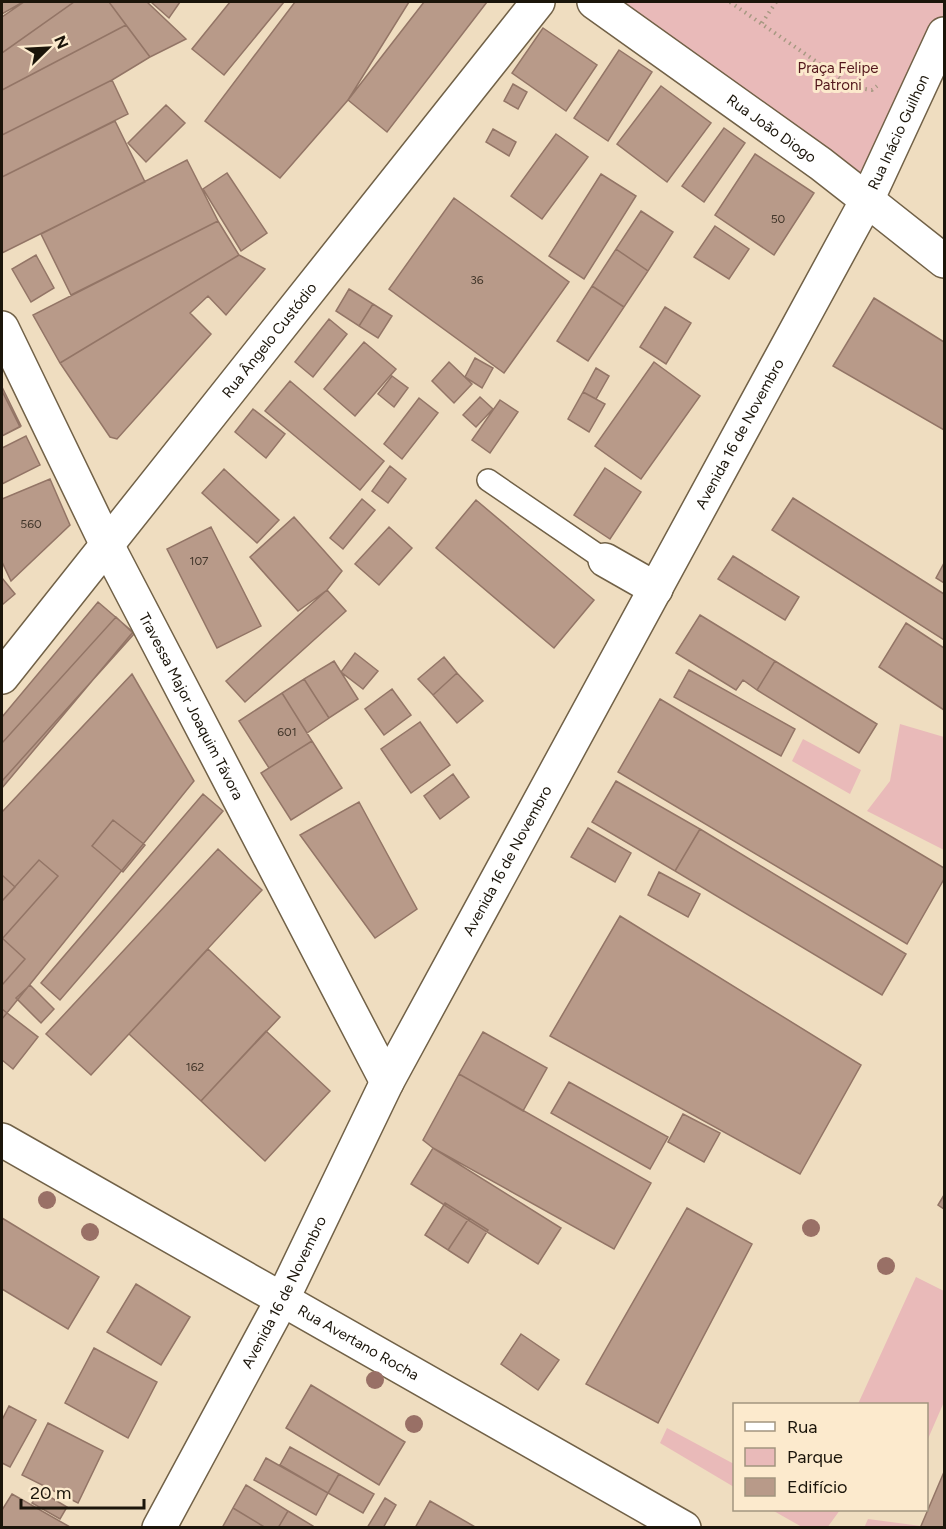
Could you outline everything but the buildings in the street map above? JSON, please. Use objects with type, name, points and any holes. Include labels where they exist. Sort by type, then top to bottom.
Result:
[{"type":"street","name":"Rua Ângelo Custódio","points":[[2,677],[106,543],[538,2]]},
{"type":"street","name":"Rua João Diogo","points":[[594,2],[821,164],[945,261]]},
{"type":"street","name":"Rua Inácio Guilhon","points":[[867,200],[945,34]]},
{"type":"street","name":"Avenida 16 de Novembro","points":[[159,1527],[282,1300],[387,1082],[867,200]]},
{"type":"street","name":"Travessa Major Joaquim Távora","points":[[2,328],[106,543],[387,1082]]},
{"type":"street","points":[[605,560],[656,589]]},
{"type":"street","name":"Rua Avertano Rocha","points":[[2,1140],[684,1527]]},
{"type":"lane","points":[[488,480],[605,560]]},
{"type":"path","points":[[730,2],[853,87],[872,90],[879,84]]},
{"type":"path","points":[[762,23],[776,2]]},
{"type":"green space","name":"Praça Felipe Patroni","points":[[600,2],[944,2],[944,32],[867,189]]},
{"type":"green space","points":[[900,724],[944,737],[944,850],[867,811],[890,781]]},
{"type":"green space","points":[[803,739],[861,770],[850,794],[792,761]]},
{"type":"green space","points":[[916,1277],[944,1291],[944,1402],[928,1439],[928,1403],[858,1403]]},
{"type":"green space","points":[[667,1428],[733,1463],[733,1486],[660,1443]]},
{"type":"green space","points":[[774,1511],[839,1511],[827,1528],[802,1527]]},
{"type":"green space","points":[[868,1519],[921,1526],[925,1528],[864,1528]]}]
